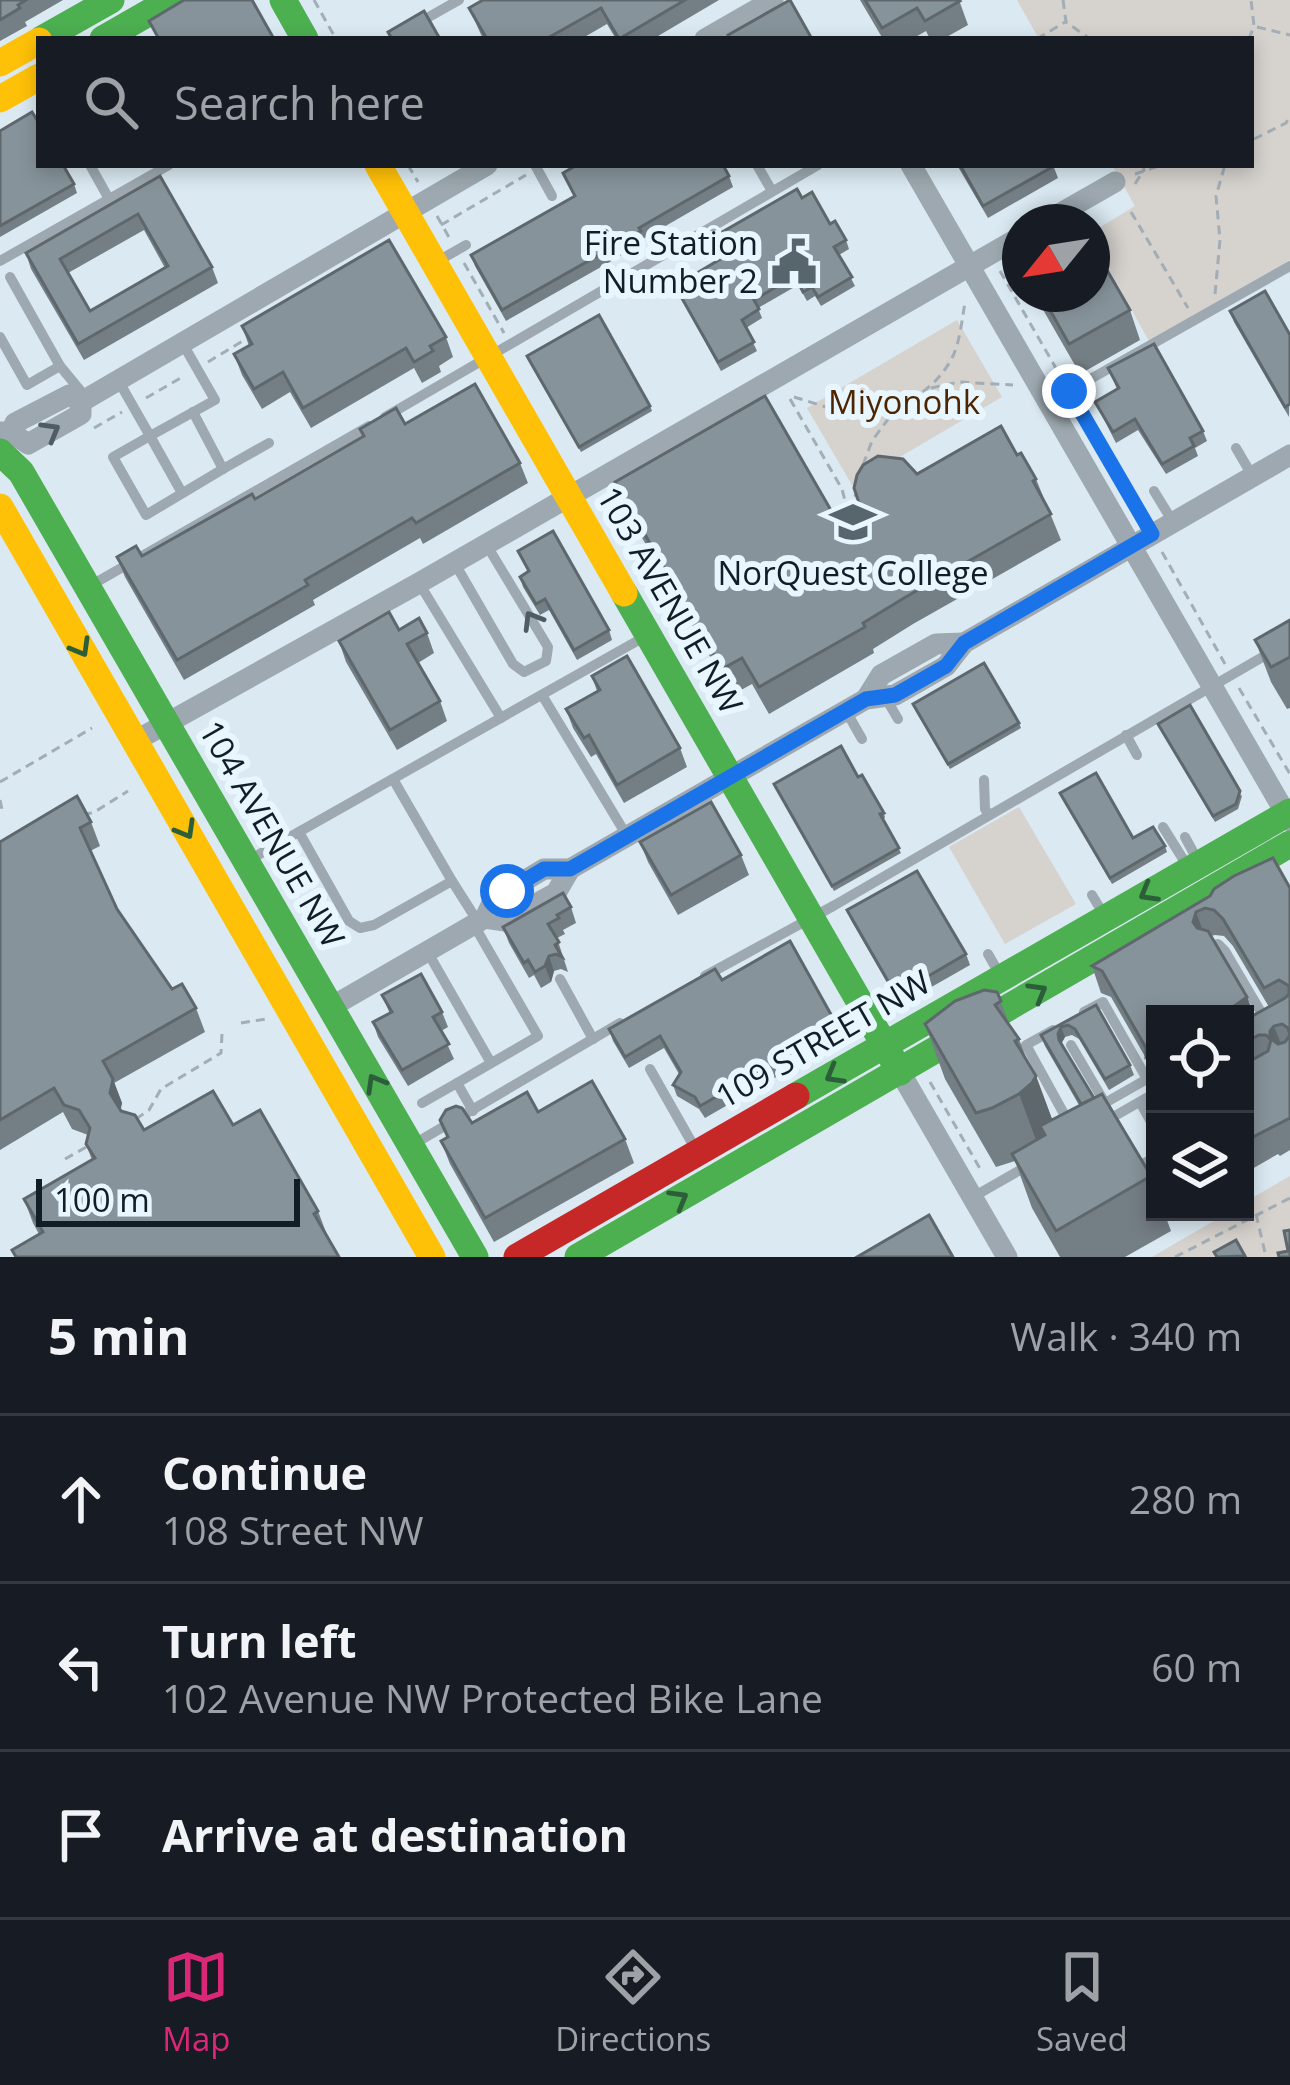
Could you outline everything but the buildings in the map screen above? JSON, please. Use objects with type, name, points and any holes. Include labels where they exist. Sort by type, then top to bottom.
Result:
[{"type":"main road","points":[[48,36],[111,0]]},
{"type":"main road","points":[[113,36],[171,0]]},
{"type":"main road","points":[[283,0],[303,36]]},
{"type":"main road","points":[[0,63],[36,43]]},
{"type":"main road","points":[[0,99],[36,78]]},
{"type":"main road","name":"103 AVENUE NW","points":[[380,168],[900,1072]]},
{"type":"main road","name":"104 AVENUE NW","points":[[4,439],[476,1257]]},
{"type":"main road","points":[[0,507],[432,1257]]},
{"type":"main road","name":"109 STREET NW","points":[[517,1257],[885,1046],[995,966],[1099,906],[1195,867],[1289,816]]},
{"type":"main road","name":"109 STREET NW","points":[[578,1257],[1290,844]]},
{"type":"street","points":[[710,36],[767,2]]},
{"type":"street","points":[[4,439],[15,423],[69,394],[83,400],[482,168]]},
{"type":"street","points":[[913,168],[1131,547],[1221,680],[1289,816]]},
{"type":"street","points":[[1077,204],[1114,182]]},
{"type":"street","points":[[135,741],[1002,247]]},
{"type":"street","points":[[331,1007],[479,922],[506,921],[556,893],[570,869],[846,710],[876,698],[881,675],[936,644],[964,643],[1290,455]]},
{"type":"street","name":"103 AVENUE NW","points":[[900,1072],[1007,1257]]},
{"type":"lane","points":[[407,29],[459,0]]},
{"type":"lane","points":[[92,168],[109,199]]},
{"type":"lane","points":[[134,168],[141,181]]},
{"type":"lane","points":[[0,261],[164,168]]},
{"type":"lane","points":[[537,168],[552,196]]},
{"type":"lane","points":[[759,168],[772,191]]},
{"type":"lane","points":[[88,588],[813,168]]},
{"type":"lane","points":[[434,263],[466,245]]},
{"type":"lane","points":[[1048,404],[1093,384],[1290,266]]},
{"type":"lane","points":[[1275,274],[1284,290]]},
{"type":"lane","points":[[10,277],[83,400]]},
{"type":"lane","points":[[0,337],[27,385],[60,366]]},
{"type":"lane","points":[[182,341],[215,400],[113,457],[146,515],[269,443]]},
{"type":"lane","points":[[117,378],[182,493]]},
{"type":"lane","points":[[193,412],[224,469]]},
{"type":"lane","points":[[1236,448],[1252,477]]},
{"type":"lane","points":[[1154,490],[1173,522]]},
{"type":"lane","points":[[454,562],[513,664],[524,672],[546,661],[548,647],[486,544]]},
{"type":"lane","points":[[418,583],[501,718]]},
{"type":"lane","points":[[246,861],[649,635]]},
{"type":"lane","points":[[691,984],[960,827],[1035,793],[1065,767],[1290,641]]},
{"type":"lane","points":[[542,695],[627,836]]},
{"type":"lane","points":[[876,698],[898,719]]},
{"type":"lane","points":[[846,710],[862,739]]},
{"type":"lane","points":[[1131,730],[1137,755]]},
{"type":"lane","points":[[392,779],[479,922],[538,1036],[422,1103]]},
{"type":"lane","points":[[984,780],[989,815]]},
{"type":"lane","points":[[1163,827],[1195,867]]},
{"type":"lane","points":[[299,832],[349,921],[360,928],[374,926],[452,881]]},
{"type":"lane","points":[[1185,837],[1195,867]]},
{"type":"lane","points":[[1212,946],[1218,944],[1225,951],[1270,1027],[1257,1034]]},
{"type":"lane","points":[[427,951],[491,1063]]},
{"type":"lane","points":[[560,979],[593,1039]]},
{"type":"lane","points":[[1071,1046],[1106,1103],[1147,1079],[1102,1002],[1026,1045],[1077,1138]]},
{"type":"lane","points":[[411,1146],[632,1017]]},
{"type":"lane","points":[[650,1069],[698,1153]]},
{"type":"lane","points":[[457,1083],[473,1111]]},
{"type":"lane","points":[[1093,1129],[1146,1098]]},
{"type":"lane","points":[[1140,1102],[1146,1113]]},
{"type":"lane","points":[[973,1197],[1036,1162]]},
{"type":"lane","points":[[1141,1166],[1146,1163]]},
{"type":"path","points":[[314,0],[334,36]]},
{"type":"path","points":[[1063,0],[1066,22],[1086,36]]},
{"type":"path","points":[[1250,36],[1254,26],[1251,0]]},
{"type":"path","points":[[1042,36],[1066,22]]},
{"type":"path","points":[[1254,26],[1290,35]]},
{"type":"path","points":[[1254,137],[1288,124],[1290,115]]},
{"type":"path","points":[[419,238],[534,168]]},
{"type":"path","points":[[1214,309],[1220,240],[1216,196],[1224,168]]},
{"type":"path","points":[[1131,212],[1200,318]]},
{"type":"path","points":[[990,254],[1152,534],[1221,680],[1290,774]]},
{"type":"path","points":[[929,389],[952,358],[965,302]]},
{"type":"path","points":[[95,428],[254,335]]},
{"type":"path","points":[[855,539],[837,479],[792,398],[853,412],[898,406],[929,389],[959,382],[1013,385]]},
{"type":"path","points":[[861,475],[872,441],[898,406]]},
{"type":"path","points":[[847,512],[857,494]]},
{"type":"path","points":[[0,782],[92,728]]},
{"type":"path","points":[[68,822],[128,791]]},
{"type":"path","points":[[0,800],[3,814]]},
{"type":"path","points":[[241,1023],[273,1015]]},
{"type":"path","points":[[124,1126],[149,1111],[161,1089],[221,1052],[222,1034]]},
{"type":"path","points":[[65,1159],[94,1143]]},
{"type":"path","points":[[1174,1257],[1290,1198]]},
{"type":"path","points":[[1256,1214],[1266,1257]]},
{"type":"green space","points":[[1017,0],[1290,0],[1290,260],[1149,341],[1110,271],[1110,221],[1135,206],[1114,168],[1254,168],[1254,36],[1037,36]]},
{"type":"green space","name":"Miyonohk","points":[[957,320],[1002,397],[852,485],[807,408]]},
{"type":"green space","points":[[1019,807],[1076,904],[1005,944],[949,847]]},
{"type":"green space","points":[[1290,1176],[1290,1257],[1152,1257],[1214,1221],[1254,1221],[1254,1197]]},
{"type":"traffic: fast","points":[[47,36],[111,0]]},
{"type":"traffic: fast","points":[[108,36],[171,0]]},
{"type":"traffic: fast","points":[[283,0],[303,36]]},
{"type":"traffic: fast","points":[[0,452],[21,472],[475,1257]]},
{"type":"traffic: fast","points":[[624,593],[900,1072]]},
{"type":"traffic: fast","points":[[796,1096],[1290,812]]},
{"type":"traffic: fast","points":[[578,1257],[1290,844]]},
{"type":"traffic: slow","points":[[0,63],[36,43]]},
{"type":"traffic: slow","points":[[0,99],[36,79]]},
{"type":"traffic: slow","points":[[380,168],[624,593]]},
{"type":"traffic: slow","points":[[0,507],[432,1257]]},
{"type":"traffic: jam","points":[[517,1257],[796,1096]]},
{"type":"place","name":"Fire Station Number 2","points":[[794,262]]},
{"type":"place","name":"NorQuest College","points":[[853,522]]},
{"type":"route","points":[[507,891],[544,869],[570,869],[866,699],[895,695],[946,666],[964,643],[1152,534],[1069,391]]}]
